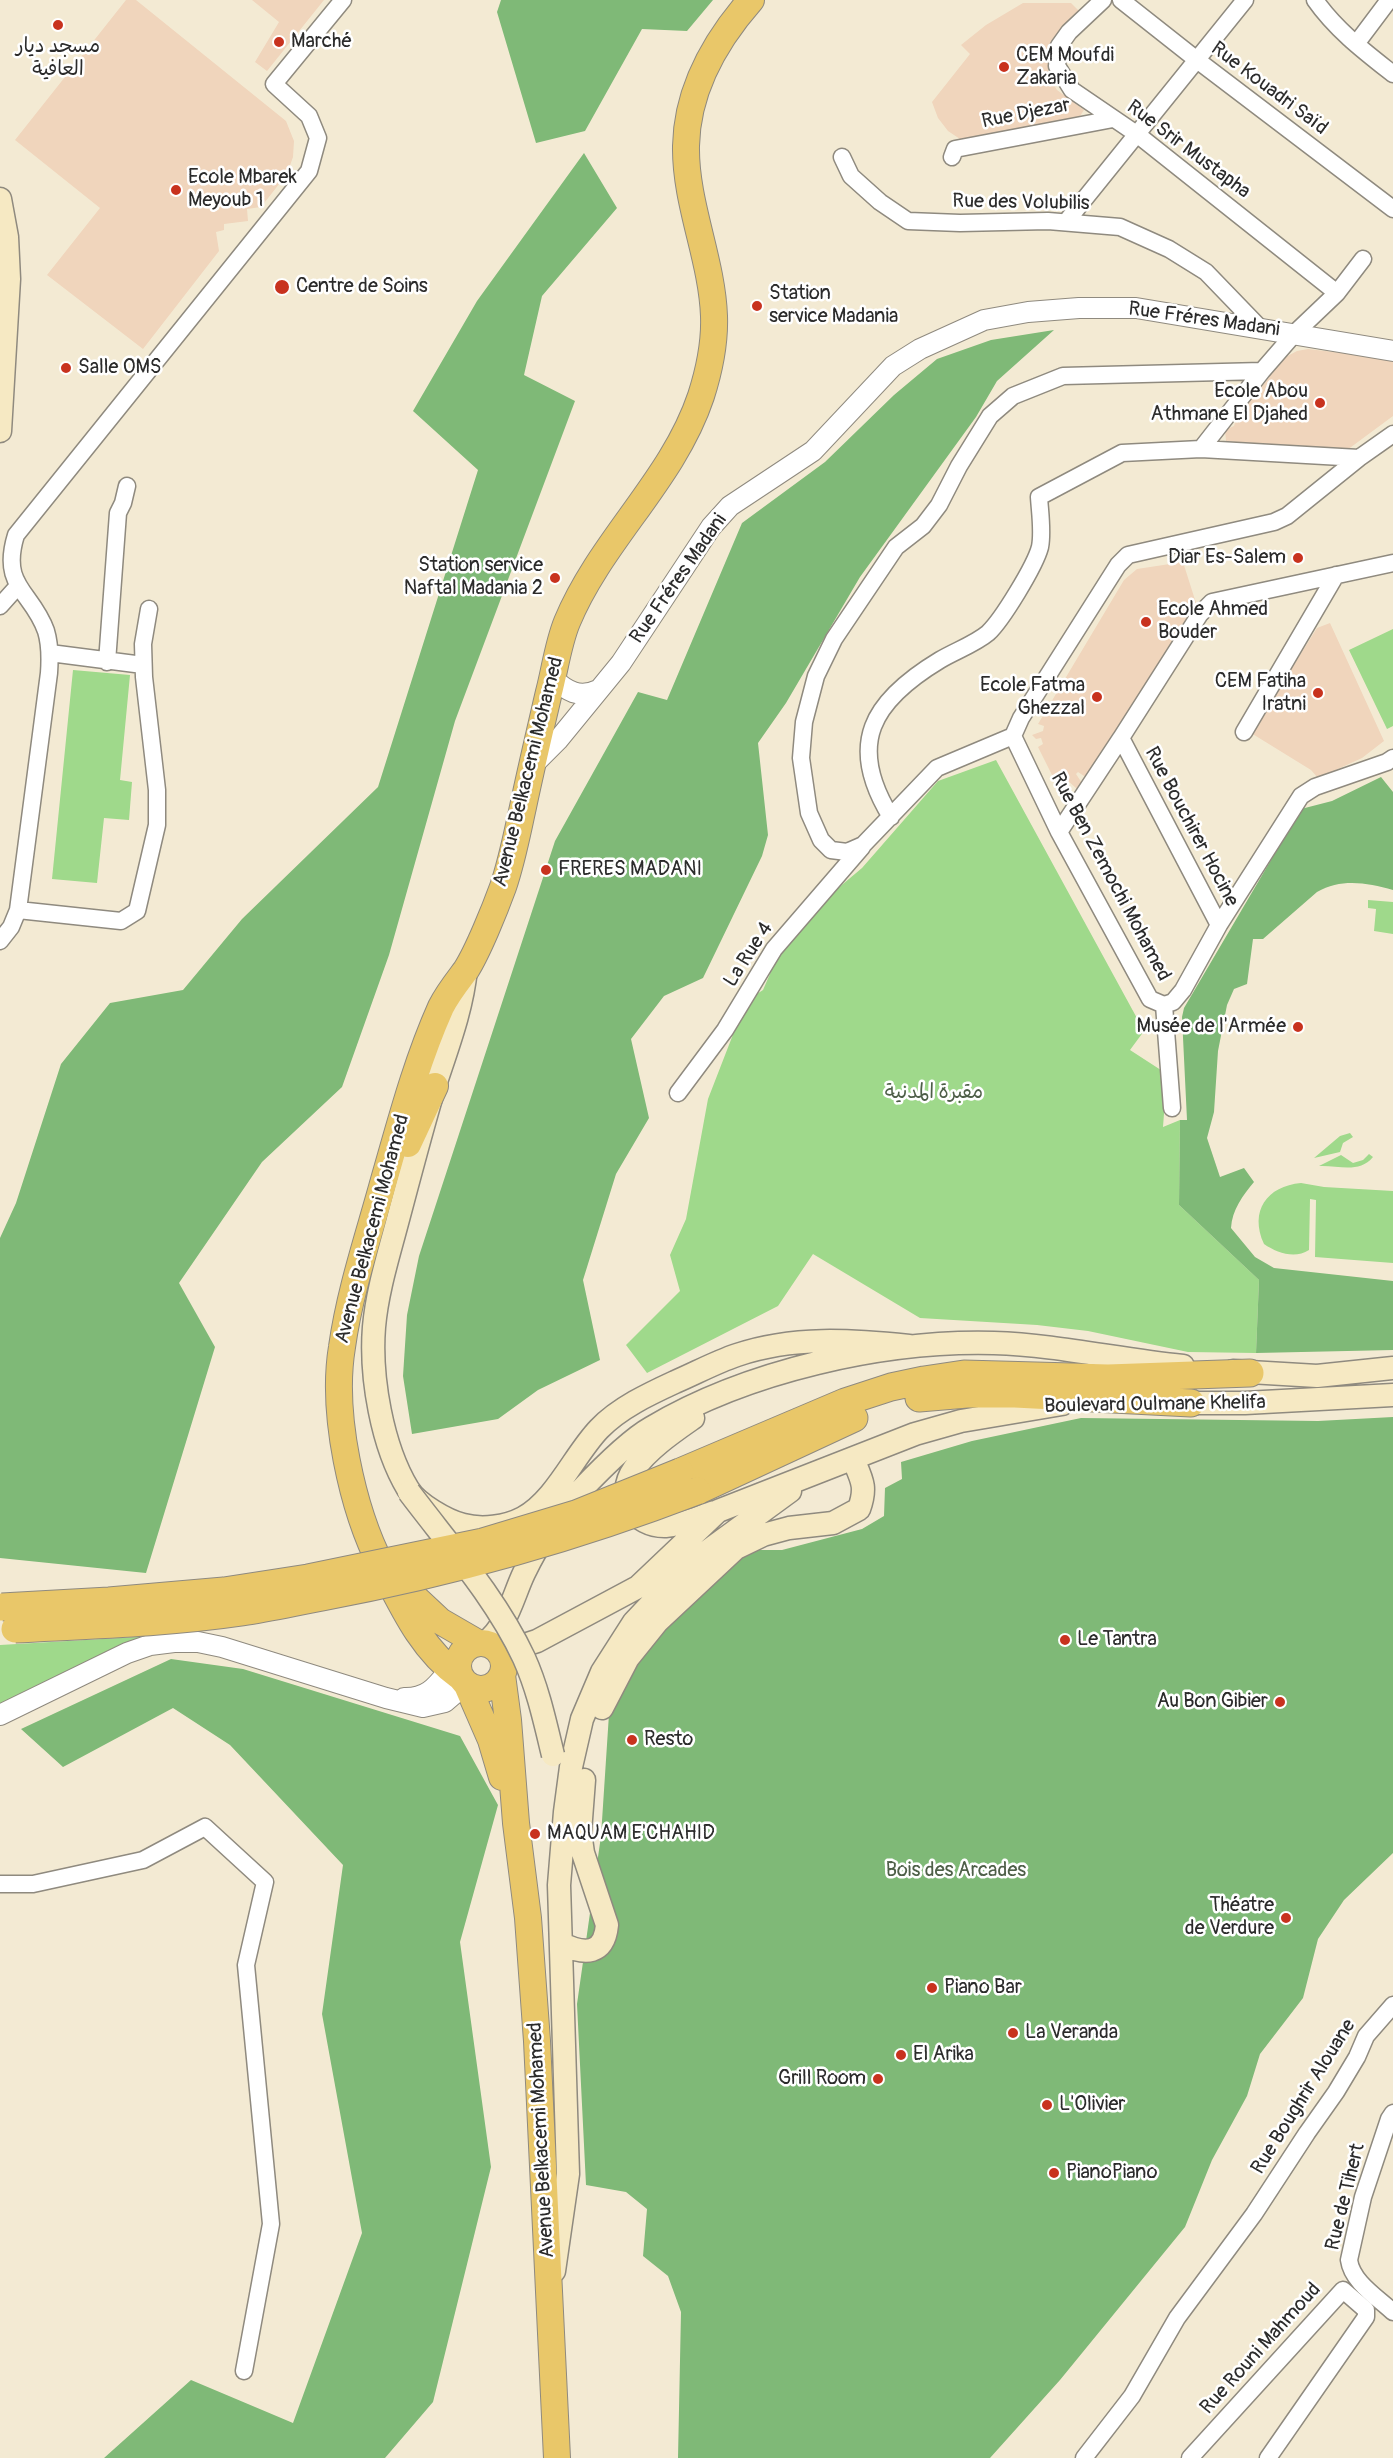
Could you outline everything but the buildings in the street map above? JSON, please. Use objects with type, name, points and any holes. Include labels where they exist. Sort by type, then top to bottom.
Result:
[{"type":"highway","points":[[4,1618],[156,1622],[243,1612],[377,1587],[495,1558],[649,1509],[688,1481],[845,1402],[891,1387],[924,1380],[964,1374],[1108,1378],[1250,1373]]},
{"type":"highway","points":[[688,1481],[867,1412],[925,1397],[1015,1394],[1191,1403]]},
{"type":"main road","name":"Avenue Belkacemi Mohamed","points":[[557,2458],[551,2294],[535,2019],[528,1918],[516,1824],[491,1740],[474,1665],[408,1619],[371,1546],[359,1511],[348,1461],[340,1398],[341,1348],[365,1247],[419,1064],[447,994],[466,969],[503,887],[566,625],[604,553],[661,475],[684,436],[700,398],[711,360],[714,315],[693,208],[686,150],[688,113],[703,71],[728,26],[751,0]]},
{"type":"main road","points":[[0,199],[7,237],[9,279],[0,431]]},
{"type":"main road","points":[[466,969],[462,1001],[435,1086],[388,1257],[374,1325],[374,1376],[382,1420],[409,1492],[495,1608],[524,1658],[542,1706],[553,1755],[557,1785],[568,2174],[551,2294]]},
{"type":"main road","points":[[365,1247],[381,1217],[412,1134],[435,1086]]},
{"type":"main road","points":[[409,1492],[447,1520],[472,1527],[498,1527],[523,1518],[544,1502],[601,1427],[616,1414],[719,1362],[758,1349],[831,1341],[909,1346]]},
{"type":"main road","name":"Boulevard Oulmane Khelifa","points":[[909,1346],[993,1343],[1044,1347],[1142,1362],[1250,1373],[1317,1376],[1393,1368]]},
{"type":"main road","points":[[474,1665],[498,1630],[525,1572],[563,1511],[606,1465],[649,1429],[692,1406],[751,1383],[816,1363],[909,1346]]},
{"type":"main road","name":"Boulevard Oulmane Khelifa","points":[[751,1383],[663,1440],[634,1469],[625,1492],[627,1503],[634,1514],[655,1525],[668,1526],[718,1511],[915,1434],[961,1421],[1057,1404],[1245,1403],[1393,1395]]},
{"type":"main road","points":[[562,1944],[574,1950],[589,1952],[603,1943],[606,1935],[607,1925],[583,1853],[580,1832],[583,1772],[596,1723],[610,1689],[628,1658],[657,1622],[736,1548],[763,1535],[789,1528],[833,1523],[859,1509],[864,1495],[864,1486],[854,1459]]},
{"type":"main road","points":[[559,1885],[571,1767],[582,1719],[602,1672],[634,1622],[686,1567],[785,1496],[802,1478]]},
{"type":"main road","points":[[474,1665],[537,1641],[573,1624],[638,1587],[718,1511]]},
{"type":"main road","points":[[382,1568],[440,1621],[474,1665],[509,1733],[516,1824]]},
{"type":"street","points":[[0,941],[11,927],[18,910],[50,653],[46,630],[17,587],[9,568],[10,550],[16,535],[309,171],[318,138],[309,116],[274,84],[343,0]]},
{"type":"street","name":"Rue Srir Mustapha","points":[[1103,0],[1069,32],[1059,46],[1057,66],[1072,90],[1138,135],[1337,293]]},
{"type":"street","name":"Rue Kouadri Saïd","points":[[1121,0],[1393,209]]},
{"type":"street","points":[[1066,222],[1245,0]]},
{"type":"street","points":[[1315,0],[1326,15],[1356,44],[1393,74]]},
{"type":"street","points":[[1356,44],[1389,0]]},
{"type":"street","name":"Rue Djezar","points":[[952,157],[955,148],[1113,119]]},
{"type":"street","name":"Rue des Volubilis","points":[[842,157],[851,176],[880,202],[908,221],[1066,222],[1120,227],[1169,249],[1206,272],[1262,330]]},
{"type":"street","points":[[1201,449],[1262,371],[1295,333],[1337,293],[1363,259]]},
{"type":"street","name":"Rue Fréres Madani","points":[[532,766],[558,740],[621,663],[711,527],[729,506],[813,451],[893,366],[920,349],[984,320],[1028,312],[1079,308],[1136,308],[1393,351]]},
{"type":"street","points":[[863,845],[847,852],[831,850],[821,840],[809,813],[801,758],[804,722],[816,676],[834,639],[896,547],[923,525],[939,505],[959,466],[990,416],[1013,396],[1062,376],[1262,371]]},
{"type":"street","points":[[1013,736],[1021,718],[1118,565],[1128,555],[1274,522],[1287,516],[1359,458],[1393,434]]},
{"type":"street","points":[[891,817],[879,798],[871,774],[867,741],[877,716],[903,684],[987,633],[1002,615],[1036,559],[1040,545],[1040,497],[1122,453],[1201,449],[1359,458]]},
{"type":"street","points":[[107,662],[118,513],[127,486]]},
{"type":"street","name":"Rue Bouchirer Hocine","points":[[1220,925],[1121,738],[1200,614],[1212,602],[1393,563]]},
{"type":"street","points":[[1244,732],[1336,575]]},
{"type":"street","points":[[0,606],[17,587]]},
{"type":"street","points":[[18,910],[121,921],[137,911],[157,825],[157,790],[143,665],[143,644],[149,609]]},
{"type":"street","points":[[50,653],[143,665]]},
{"type":"street","points":[[552,678],[565,689],[578,694],[598,690]]},
{"type":"street","name":"La Rue 4","points":[[678,1093],[725,1030],[774,949],[863,845],[937,768],[1013,736]]},
{"type":"street","name":"Rue Ben Zemochi Mohamed","points":[[1013,736],[1059,832],[1150,999],[1164,1005],[1173,1002],[1183,990],[1220,925],[1301,796],[1315,787],[1393,758]]},
{"type":"street","points":[[1059,832],[1121,738]]},
{"type":"street","points":[[1164,1005],[1172,1108]]},
{"type":"street","points":[[0,1715],[127,1653],[174,1642],[198,1642],[222,1647],[386,1698],[429,1707],[445,1702],[474,1665]]},
{"type":"street","points":[[0,1884],[33,1884],[143,1860],[205,1827],[265,1882],[246,1965],[271,2224],[244,2371]]},
{"type":"street","name":"Rue Boughrir Alouane","points":[[1084,2458],[1132,2396],[1177,2318],[1254,2214],[1336,2092],[1357,2057],[1366,2036],[1393,2005]]},
{"type":"street","name":"Rue de Tihert","points":[[1393,2113],[1363,2197],[1349,2260],[1351,2270],[1357,2279],[1393,2312]]},
{"type":"street","name":"Rue Rouni Mahmoud","points":[[1190,2458],[1343,2290],[1366,2310],[1366,2317],[1268,2458]]},
{"type":"shaded area","name":"Ecole Mbarek Meyoub 1","points":[[126,0],[136,0],[286,121],[294,141],[293,157],[287,174],[261,207],[247,209],[248,221],[224,224],[224,230],[216,232],[219,251],[143,349],[47,275],[100,208],[15,140]]},
{"type":"shaded area","name":"Marché","points":[[252,0],[324,0],[267,71],[255,62],[279,22]]},
{"type":"shaded area","name":"CEM Moufdi Zakaria","points":[[1023,3],[1071,3],[1079,11],[1052,41],[1048,57],[1048,76],[1057,90],[1084,110],[1078,119],[966,143],[948,131],[938,118],[932,102],[970,54],[961,45],[986,25]]},
{"type":"shaded area","name":"Ecole Abou Athmane El Djahed","points":[[1308,349],[1393,359],[1393,416],[1343,453],[1226,441],[1225,430],[1234,426],[1238,413],[1258,392],[1282,359],[1297,351]]},
{"type":"shaded area","points":[[1183,562],[1196,603],[1087,778],[1078,772],[1076,774],[1082,783],[1080,788],[1076,788],[1068,781],[1066,788],[1057,785],[1038,747],[1043,744],[1041,738],[1036,739],[1032,735],[1043,731],[1044,726],[1038,724],[1124,580],[1137,569]]},
{"type":"shaded area","name":"CEM Fatiha Iratni","points":[[1330,623],[1384,741],[1362,758],[1318,778],[1311,770],[1251,733],[1317,628]]},
{"type":"green space","points":[[501,0],[713,0],[687,31],[642,29],[585,131],[536,143],[497,12]]},
{"type":"green space","points":[[584,153],[617,208],[542,296],[524,375],[575,401],[455,721],[389,955],[342,1087],[262,1162],[179,1283],[215,1347],[146,1573],[0,1558],[0,1238],[16,1203],[61,1064],[110,1003],[183,990],[242,919],[378,787],[478,470],[413,411],[477,301]]},
{"type":"green space","points":[[1054,330],[997,381],[976,417],[860,577],[786,703],[758,743],[768,835],[762,856],[703,978],[664,996],[631,1039],[649,1118],[616,1174],[583,1280],[600,1360],[538,1390],[498,1419],[412,1434],[403,1376],[407,1315],[419,1256],[555,841],[638,692],[667,700],[742,523],[825,462],[894,395],[937,359],[991,340]]},
{"type":"green space","points":[[1393,629],[1393,726],[1387,729],[1349,650]]},
{"type":"green space","points":[[73,670],[130,675],[120,780],[132,782],[129,820],[104,818],[97,883],[52,879]]},
{"type":"green space","name":"مقبرة المدنية","points":[[996,760],[1144,1031],[1130,1050],[1167,1074],[1163,1127],[1180,1120],[1179,1205],[1259,1280],[1256,1353],[1188,1352],[1088,1331],[1037,1325],[920,1318],[813,1254],[778,1306],[647,1373],[626,1345],[680,1291],[670,1255],[686,1219],[708,1099],[746,1001],[763,990],[782,946],[831,894],[862,868],[938,781]]},
{"type":"green space","points":[[1381,777],[1393,792],[1393,890],[1355,883],[1326,888],[1317,892],[1263,939],[1253,939],[1247,984],[1234,989],[1227,1005],[1218,1051],[1214,1112],[1207,1138],[1220,1177],[1244,1168],[1254,1182],[1236,1209],[1231,1228],[1255,1257],[1274,1268],[1393,1281],[1393,1350],[1256,1353],[1259,1280],[1179,1205],[1180,1120],[1187,1120],[1182,1017],[1184,1008],[1301,809],[1332,801]]},
{"type":"green space","points":[[1368,900],[1393,902],[1393,934],[1374,931],[1376,909],[1368,908]]},
{"type":"green space","points":[[1350,1133],[1353,1137],[1343,1143],[1340,1152],[1314,1158],[1340,1136]]},
{"type":"green space","points":[[1369,1154],[1373,1157],[1355,1167],[1319,1166],[1341,1155],[1353,1163],[1363,1160]]},
{"type":"green space","points":[[1301,1183],[1324,1187],[1393,1191],[1393,1263],[1315,1257],[1316,1200],[1310,1199],[1309,1250],[1304,1253],[1286,1254],[1264,1244],[1259,1221],[1264,1202],[1279,1189]]},
{"type":"green space","name":"Bois des Arcades","points":[[1393,1417],[1393,1853],[1344,1900],[1318,1939],[1303,1998],[1260,2054],[1247,2096],[1212,2160],[1185,2227],[1060,2380],[990,2458],[678,2458],[681,2312],[668,2276],[643,2256],[647,2209],[626,2192],[586,2185],[577,2004],[601,1836],[609,1714],[625,1681],[648,1645],[739,1557],[758,1550],[782,1550],[862,1529],[884,1516],[885,1488],[902,1479],[901,1462],[972,1441],[1081,1418],[1318,1421]]},
{"type":"green space","points":[[154,1637],[0,1710],[0,1645]]},
{"type":"green space","points":[[171,1659],[243,1669],[460,1736],[498,1805],[460,1942],[491,2167],[433,2402],[385,2458],[104,2458],[191,2380],[293,2423],[362,2233],[322,2014],[343,1865],[230,1745],[173,1708],[63,1767],[21,1729]]},
{"type":"place","name":"مسجد ديار العافية","points":[[58,25]]},
{"type":"place","name":"Marché","points":[[279,42]]},
{"type":"place","name":"CEM Moufdi Zakaria","points":[[1004,67]]},
{"type":"place","name":"Ecole Mbarek Meyoub 1","points":[[176,190]]},
{"type":"place","name":"Centre de Soins","points":[[282,287]]},
{"type":"place","name":"Station service Madania","points":[[757,306]]},
{"type":"place","name":"Salle OMS","points":[[66,368]]},
{"type":"place","name":"Ecole Abou Athmane El Djahed","points":[[1320,403]]},
{"type":"place","name":"Diar Es-Salem","points":[[1298,558]]},
{"type":"place","name":"Station service Naftal Madania 2","points":[[555,578]]},
{"type":"place","name":"Ecole Ahmed Bouder","points":[[1146,622]]},
{"type":"place","name":"CEM Fatiha Iratni","points":[[1318,693]]},
{"type":"place","name":"Ecole Fatma Ghezzal","points":[[1097,697]]},
{"type":"place","name":"FRERES MADANI","points":[[546,870]]},
{"type":"place","name":"Musée de l'Armée","points":[[1298,1027]]},
{"type":"place","name":"Le Tantra","points":[[1065,1640]]},
{"type":"place","name":"Au Bon Gibier","points":[[1280,1702]]},
{"type":"place","name":"Resto","points":[[632,1740]]},
{"type":"place","name":"MAQUAM E'CHAHID","points":[[535,1834]]},
{"type":"place","name":"Théatre de Verdure","points":[[1286,1918]]},
{"type":"place","name":"Piano Bar","points":[[932,1988]]},
{"type":"place","name":"La Veranda","points":[[1013,2033]]},
{"type":"place","name":"El Arika","points":[[901,2055]]},
{"type":"place","name":"Grill Room","points":[[878,2079]]},
{"type":"place","name":"L'Olivier","points":[[1047,2105]]},
{"type":"place","name":"PianoPiano","points":[[1054,2173]]}]
